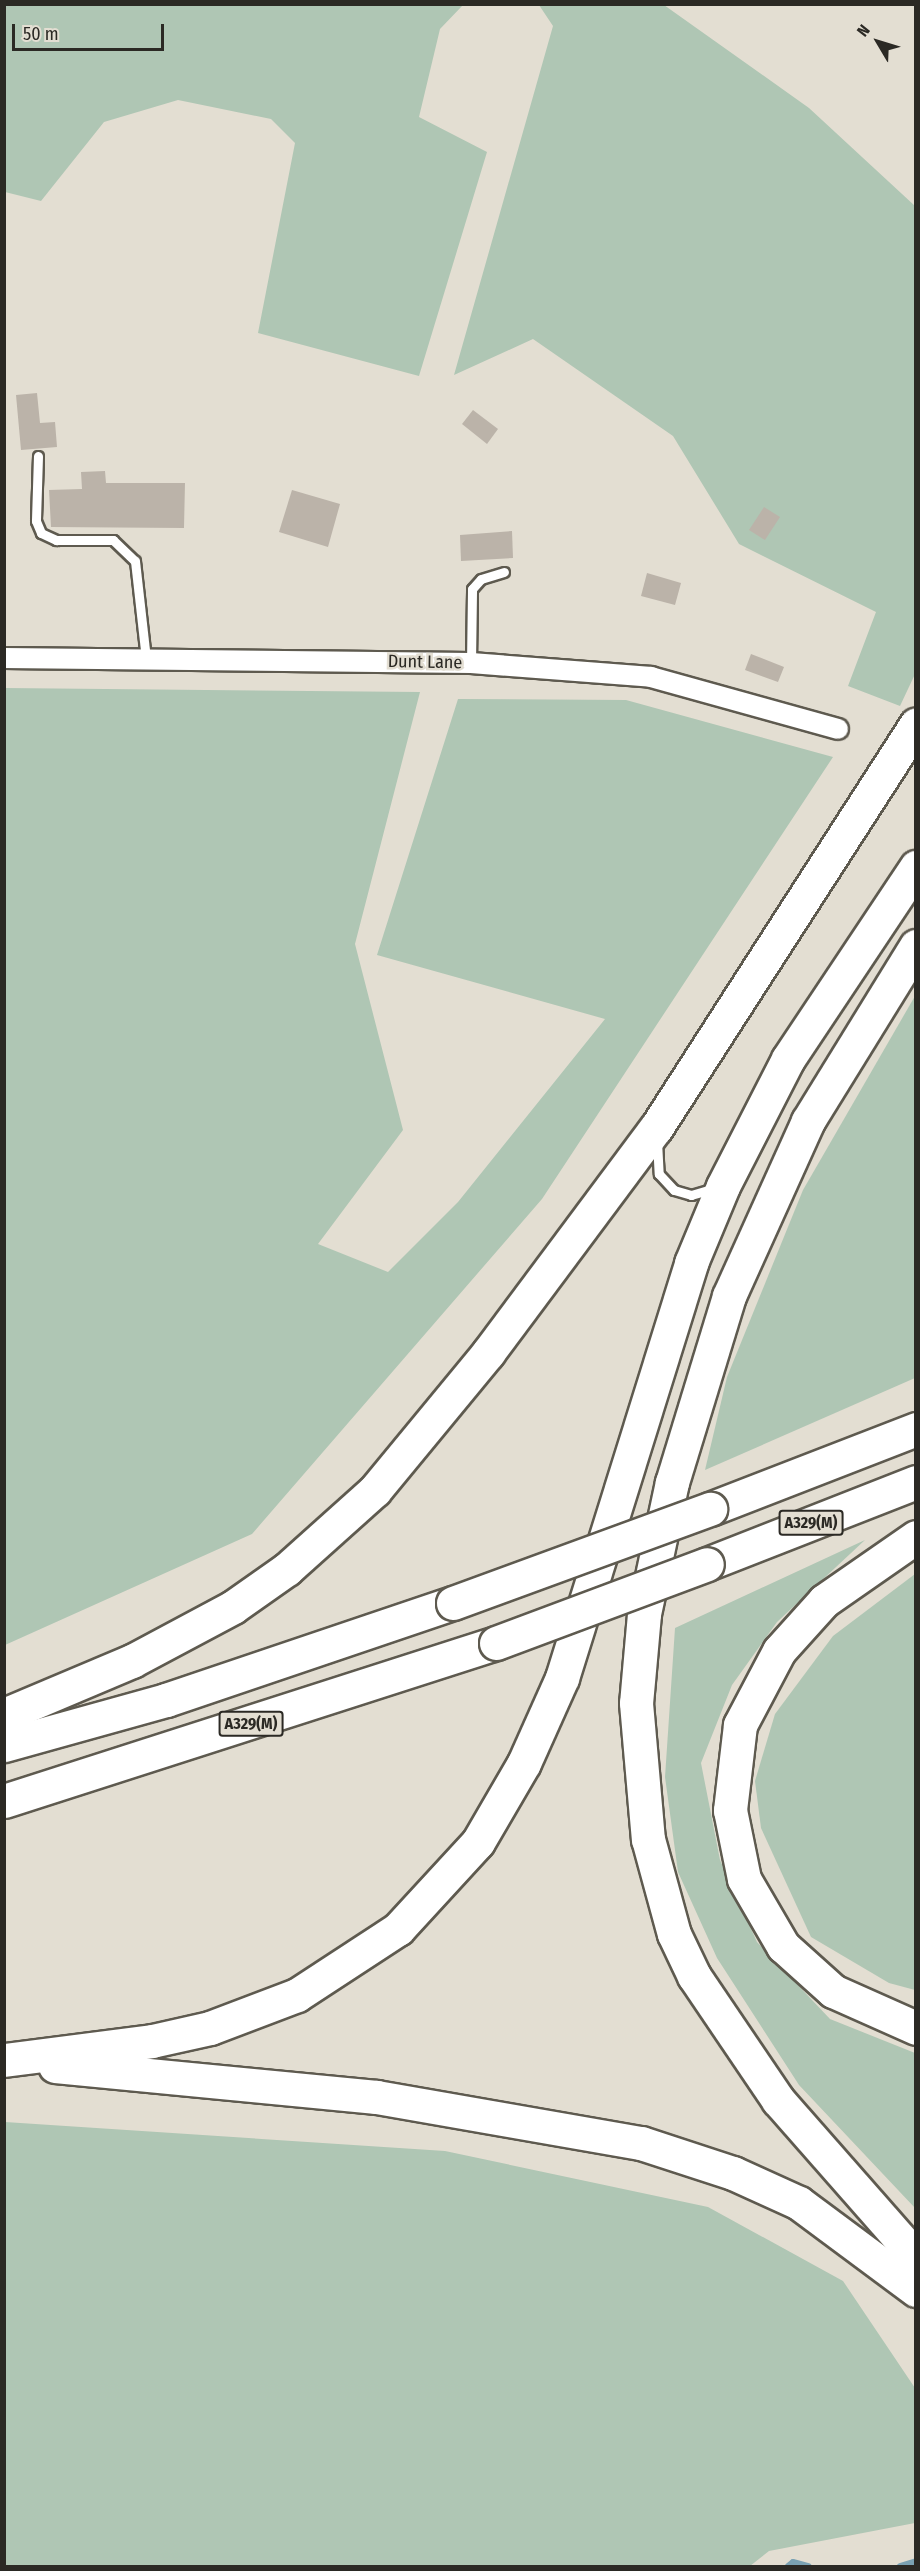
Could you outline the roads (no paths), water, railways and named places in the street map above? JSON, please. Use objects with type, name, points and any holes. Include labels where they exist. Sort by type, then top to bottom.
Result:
[{"type":"highway","points":[[4,1715],[132,1661],[232,1607],[331,1532],[419,1439],[656,1128],[915,724]]},
{"type":"highway","points":[[4,2061],[152,2041],[260,2012],[368,1953],[452,1875],[524,1763],[562,1678],[690,1263],[723,1186],[788,1059],[915,867]]},
{"type":"highway","points":[[915,946],[808,1121],[729,1296],[672,1482],[644,1614],[636,1714],[650,1849],[674,1934],[694,1976],[777,2100],[915,2257]]},
{"type":"highway","name":"A329(M)","points":[[4,1745],[166,1700],[453,1604],[710,1509],[915,1429]]},
{"type":"highway","name":"A329(M)","points":[[4,1801],[496,1643],[707,1564],[915,1482]]},
{"type":"highway","points":[[915,1537],[824,1601],[779,1651],[740,1725],[730,1810],[744,1879],[783,1946],[833,1991],[915,2028]]},
{"type":"highway","points":[[4,2061],[377,2097],[632,2141],[712,2165],[799,2203],[915,2290]]},
{"type":"street","name":"Dunt Lane","points":[[4,658],[471,663],[651,677],[838,729]]},
{"type":"lane","points":[[38,456],[36,521],[41,533],[56,540],[113,540],[135,561],[146,659]]},
{"type":"lane","points":[[471,663],[472,589],[481,579],[504,572]]},
{"type":"lane","points":[[656,1128],[660,1174],[674,1190],[691,1195],[723,1186]]},
{"type":"waterway","points":[[900,2566],[916,2561]]},
{"type":"waterway","points":[[788,2566],[793,2562],[808,2566]]}]
